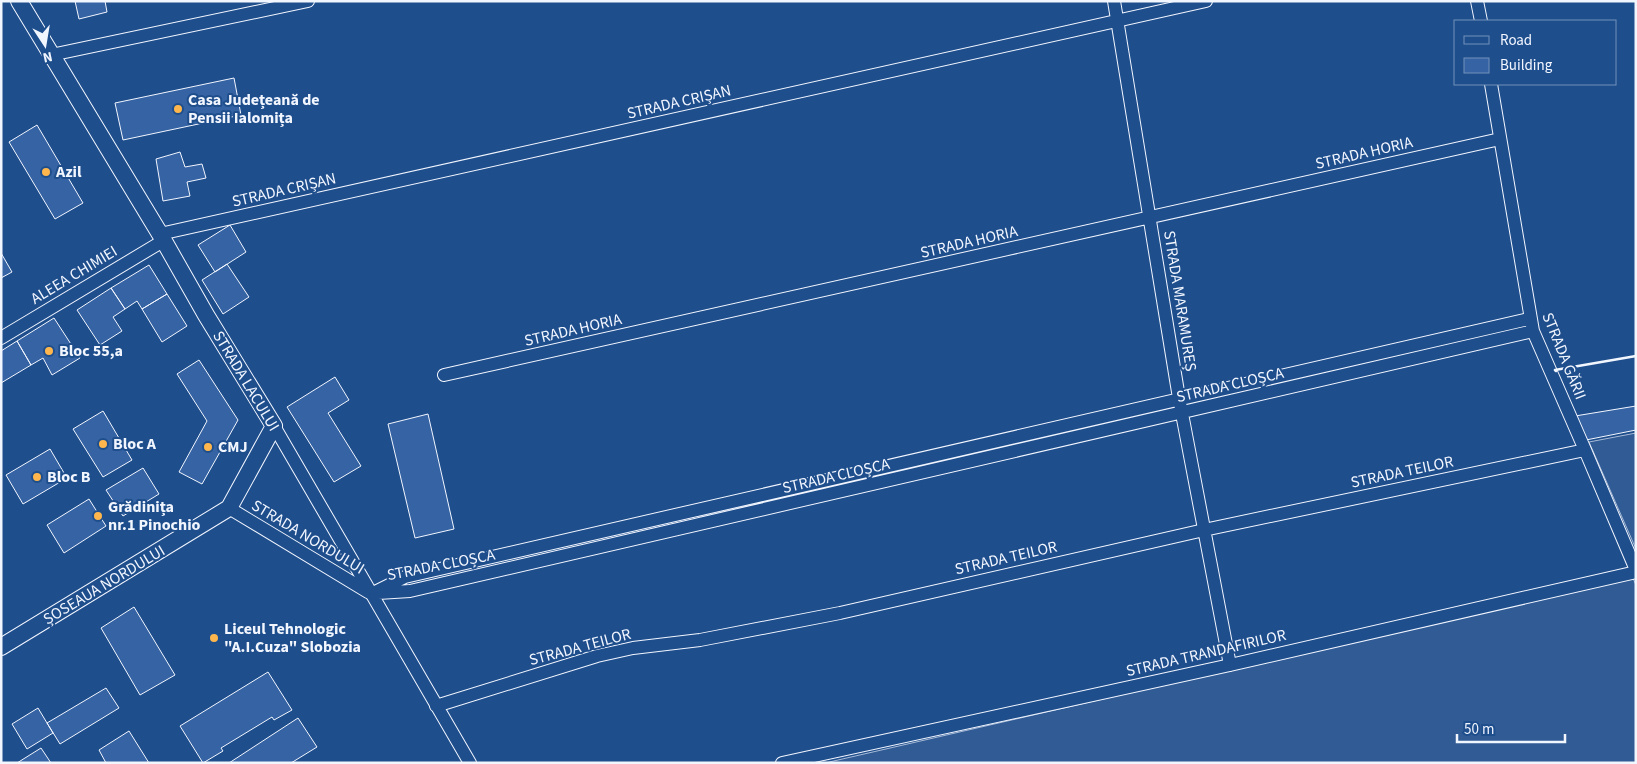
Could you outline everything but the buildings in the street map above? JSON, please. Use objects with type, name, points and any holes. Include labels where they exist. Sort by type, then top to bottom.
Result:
[{"type":"street","name":"STRADA LACULUI","points":[[18,1],[162,237],[470,763]]},
{"type":"street","points":[[51,55],[308,1]]},
{"type":"street","name":"STRADA MARAMUREȘ","points":[[1114,1],[1179,398],[1230,664]]},
{"type":"street","name":"STRADA CRIȘAN","points":[[162,237],[1206,1]]},
{"type":"street","points":[[1477,1],[1480,20]]},
{"type":"street","name":"STRADA GĂRII","points":[[1491,85],[1531,325],[1636,571]]},
{"type":"street","name":"STRADA HORIA","points":[[444,375],[1500,139]]},
{"type":"street","name":"ALEEA CHIMIEI","points":[[1,338],[162,237]]},
{"type":"street","name":"STRADA CLOȘCA","points":[[371,594],[405,577],[1179,398],[1531,325]]},
{"type":"street","name":"STRADA CLOȘCA","points":[[371,594],[410,591],[1183,413],[1531,325]]},
{"type":"street","name":"ȘOSEAUA NORDULUI","points":[[1,647],[229,508],[274,426]]},
{"type":"street","name":"STRADA TEILOR","points":[[436,706],[597,656],[633,648],[700,640],[840,613],[1204,530],[1585,450]]},
{"type":"street","name":"STRADA NORDULUI","points":[[229,508],[371,594]]},
{"type":"street","name":"STRADA TRANDAFIRILOR","points":[[782,763],[1230,664],[1636,571]]},
{"type":"shaded area","points":[[1636,433],[1636,549],[1589,442]]},
{"type":"shaded area","points":[[1631,574],[1636,585],[1636,763],[825,763],[1220,672]]},
{"type":"wall","points":[[1556,371],[1636,356]]},
{"type":"place","name":"Casa Județeană de Pensii Ialomița","points":[[178,109]]},
{"type":"place","name":"Azil","points":[[46,172]]},
{"type":"place","name":"Bloc 55,a","points":[[49,351]]},
{"type":"place","name":"Bloc A","points":[[103,444]]},
{"type":"place","name":"CMJ","points":[[208,447]]},
{"type":"place","name":"Bloc B","points":[[37,477]]},
{"type":"place","name":"Grădinița nr.1 Pinochio","points":[[98,516]]},
{"type":"place","name":"Liceul Tehnologic \"A.I.Cuza\" Slobozia","points":[[214,638]]}]
